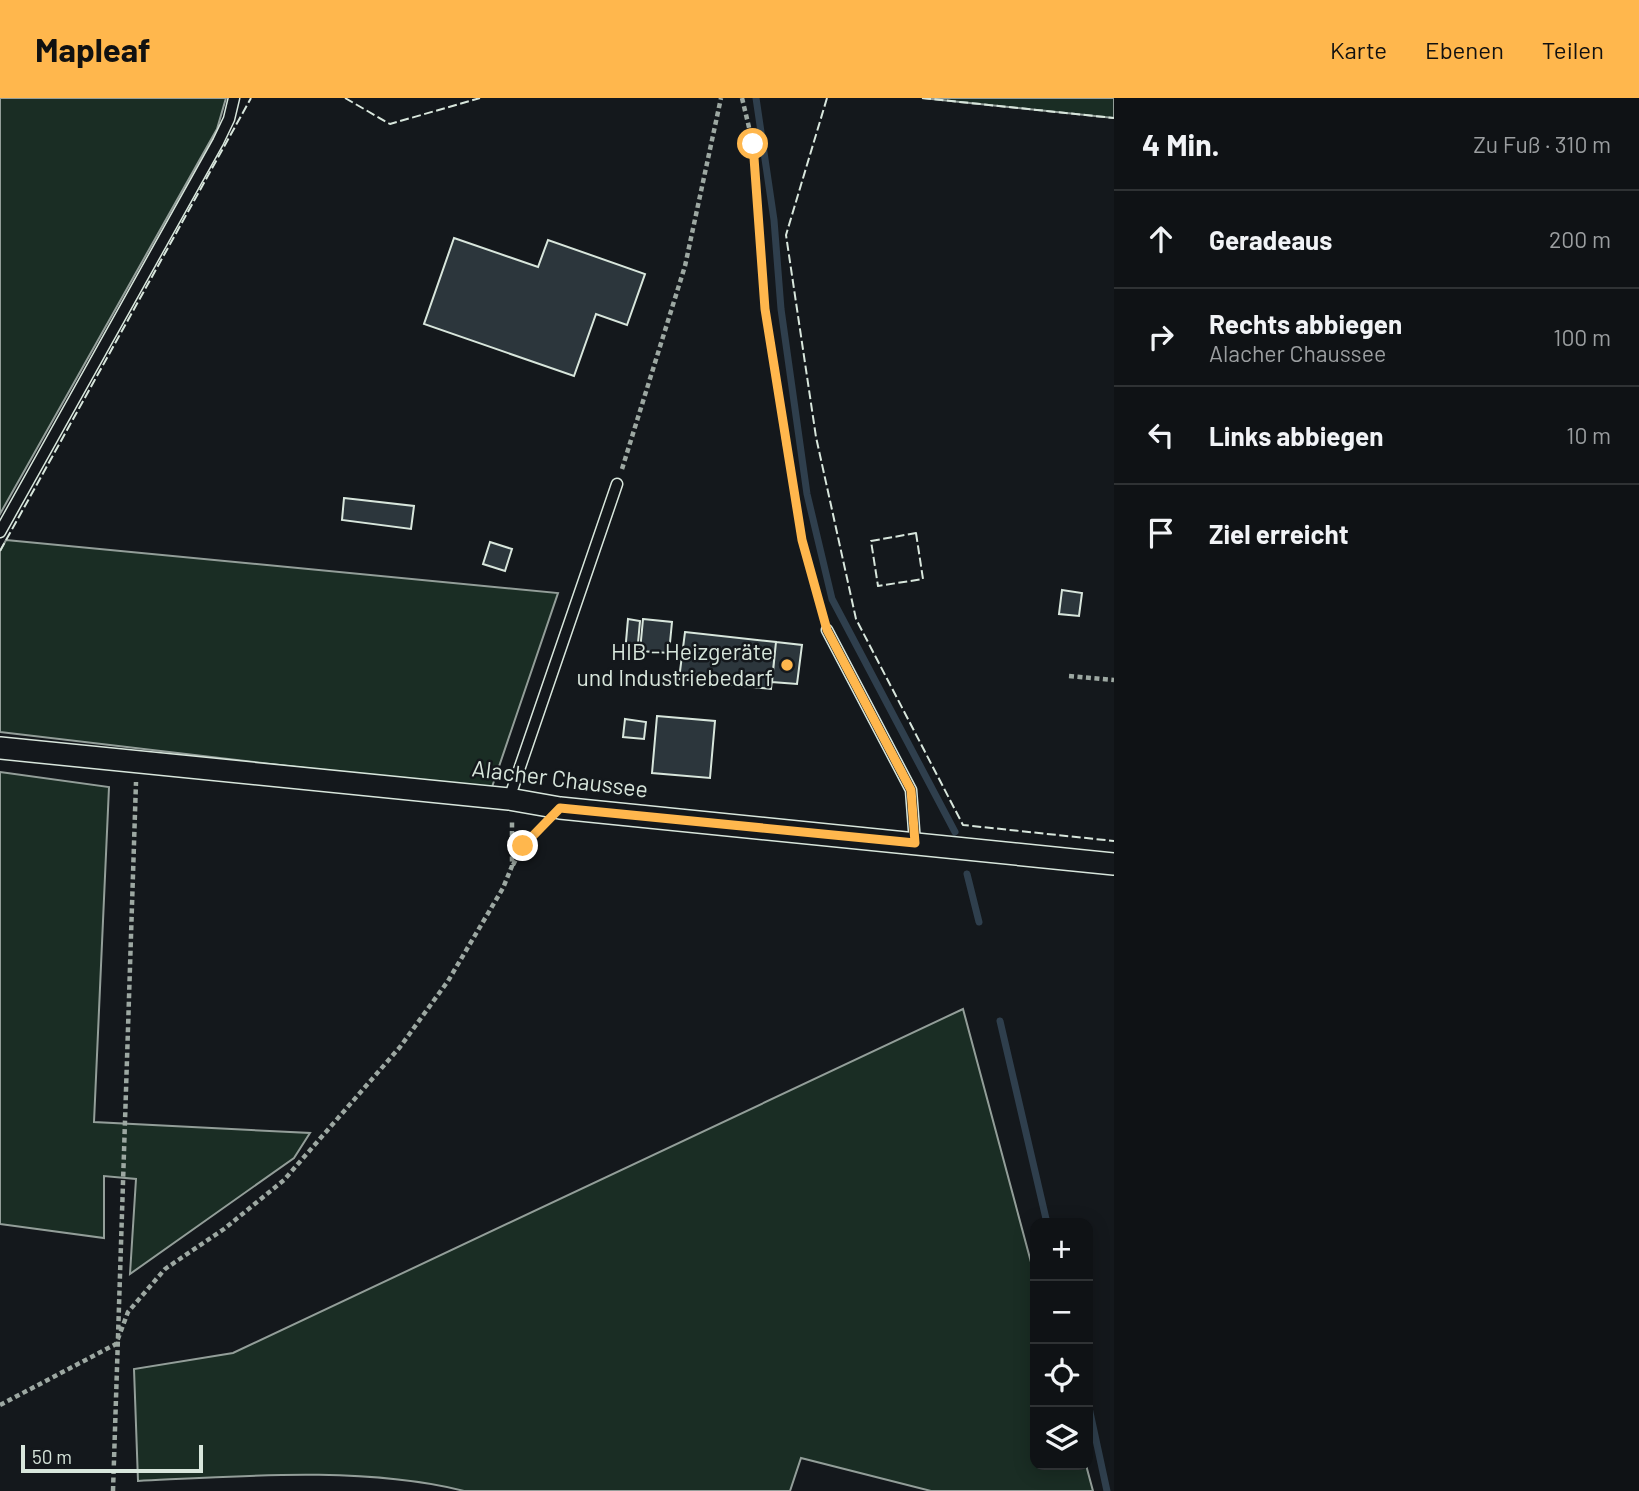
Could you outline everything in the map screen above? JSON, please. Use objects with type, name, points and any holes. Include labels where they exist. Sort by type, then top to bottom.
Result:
[{"type":"street","name":"Alacher Chaussee","points":[[0,748],[1114,864]]},
{"type":"lane","points":[[0,532],[218,142],[229,119],[234,98]]},
{"type":"lane","points":[[509,799],[617,484]]},
{"type":"lane","points":[[827,630],[911,790],[915,843]]},
{"type":"path","points":[[617,484],[685,266],[721,98]]},
{"type":"path","points":[[742,98],[753,144],[765,309],[785,445],[802,540],[827,630]]},
{"type":"path","points":[[1069,676],[1114,680]]},
{"type":"path","points":[[113,1491],[137,764]]},
{"type":"path","points":[[509,799],[512,866]]},
{"type":"path","points":[[0,1405],[116,1344],[128,1312],[165,1269],[224,1229],[284,1180],[400,1047],[486,921],[523,846],[560,808]]},
{"type":"green space","points":[[0,98],[226,98],[217,129],[0,514]]},
{"type":"green space","points":[[922,98],[1114,98],[1114,118]]},
{"type":"green space","points":[[6,540],[558,593],[491,790],[0,732],[0,551]]},
{"type":"green space","points":[[0,772],[109,787],[94,1122],[310,1133],[294,1158],[130,1274],[136,1179],[104,1176],[104,1238],[0,1224]]},
{"type":"green space","points":[[963,1009],[1030,1258],[1030,1470],[1087,1470],[1093,1491],[931,1491],[801,1458],[790,1491],[464,1491],[385,1478],[302,1475],[138,1481],[134,1369],[233,1353]]},
{"type":"building","points":[[454,238],[538,267],[548,240],[645,274],[627,325],[596,314],[574,376],[424,324]]},
{"type":"building","points":[[344,498],[414,506],[411,529],[342,520]]},
{"type":"building","points":[[490,542],[512,549],[505,571],[483,564]]},
{"type":"building","points":[[1062,590],[1082,593],[1079,616],[1059,614]]},
{"type":"building","points":[[628,619],[640,621],[637,654],[625,653]]},
{"type":"building","points":[[643,619],[672,622],[669,653],[640,651]]},
{"type":"building","points":[[685,632],[776,642],[771,689],[679,679]]},
{"type":"building","points":[[776,642],[802,645],[797,684],[772,682]]},
{"type":"building","points":[[657,716],[715,721],[710,778],[652,773]]},
{"type":"building","points":[[625,719],[646,722],[644,739],[623,737]]},
{"type":"waterway","points":[[756,98],[774,220],[781,309],[807,494],[832,599],[955,832]]},
{"type":"waterway","points":[[967,874],[979,922]]},
{"type":"waterway","points":[[1000,1021],[1046,1218]]},
{"type":"waterway","points":[[1089,1407],[1107,1491]]},
{"type":"fence","points":[[0,551],[251,98]]},
{"type":"fence","points":[[345,98],[390,124],[480,98]]},
{"type":"fence","points":[[827,98],[786,235],[816,437],[856,619],[963,825],[1114,841]]},
{"type":"fence","points":[[922,98],[1114,118]]},
{"type":"fence","points":[[916,533],[923,579],[878,586],[871,541],[916,533]]},
{"type":"place","name":"HIB - Heizgeräte und Industriebedarf","points":[[787,665]]},
{"type":"route","points":[[523,846],[560,808],[915,843],[911,790],[827,630],[818,606],[802,540],[765,309],[753,144]]}]
